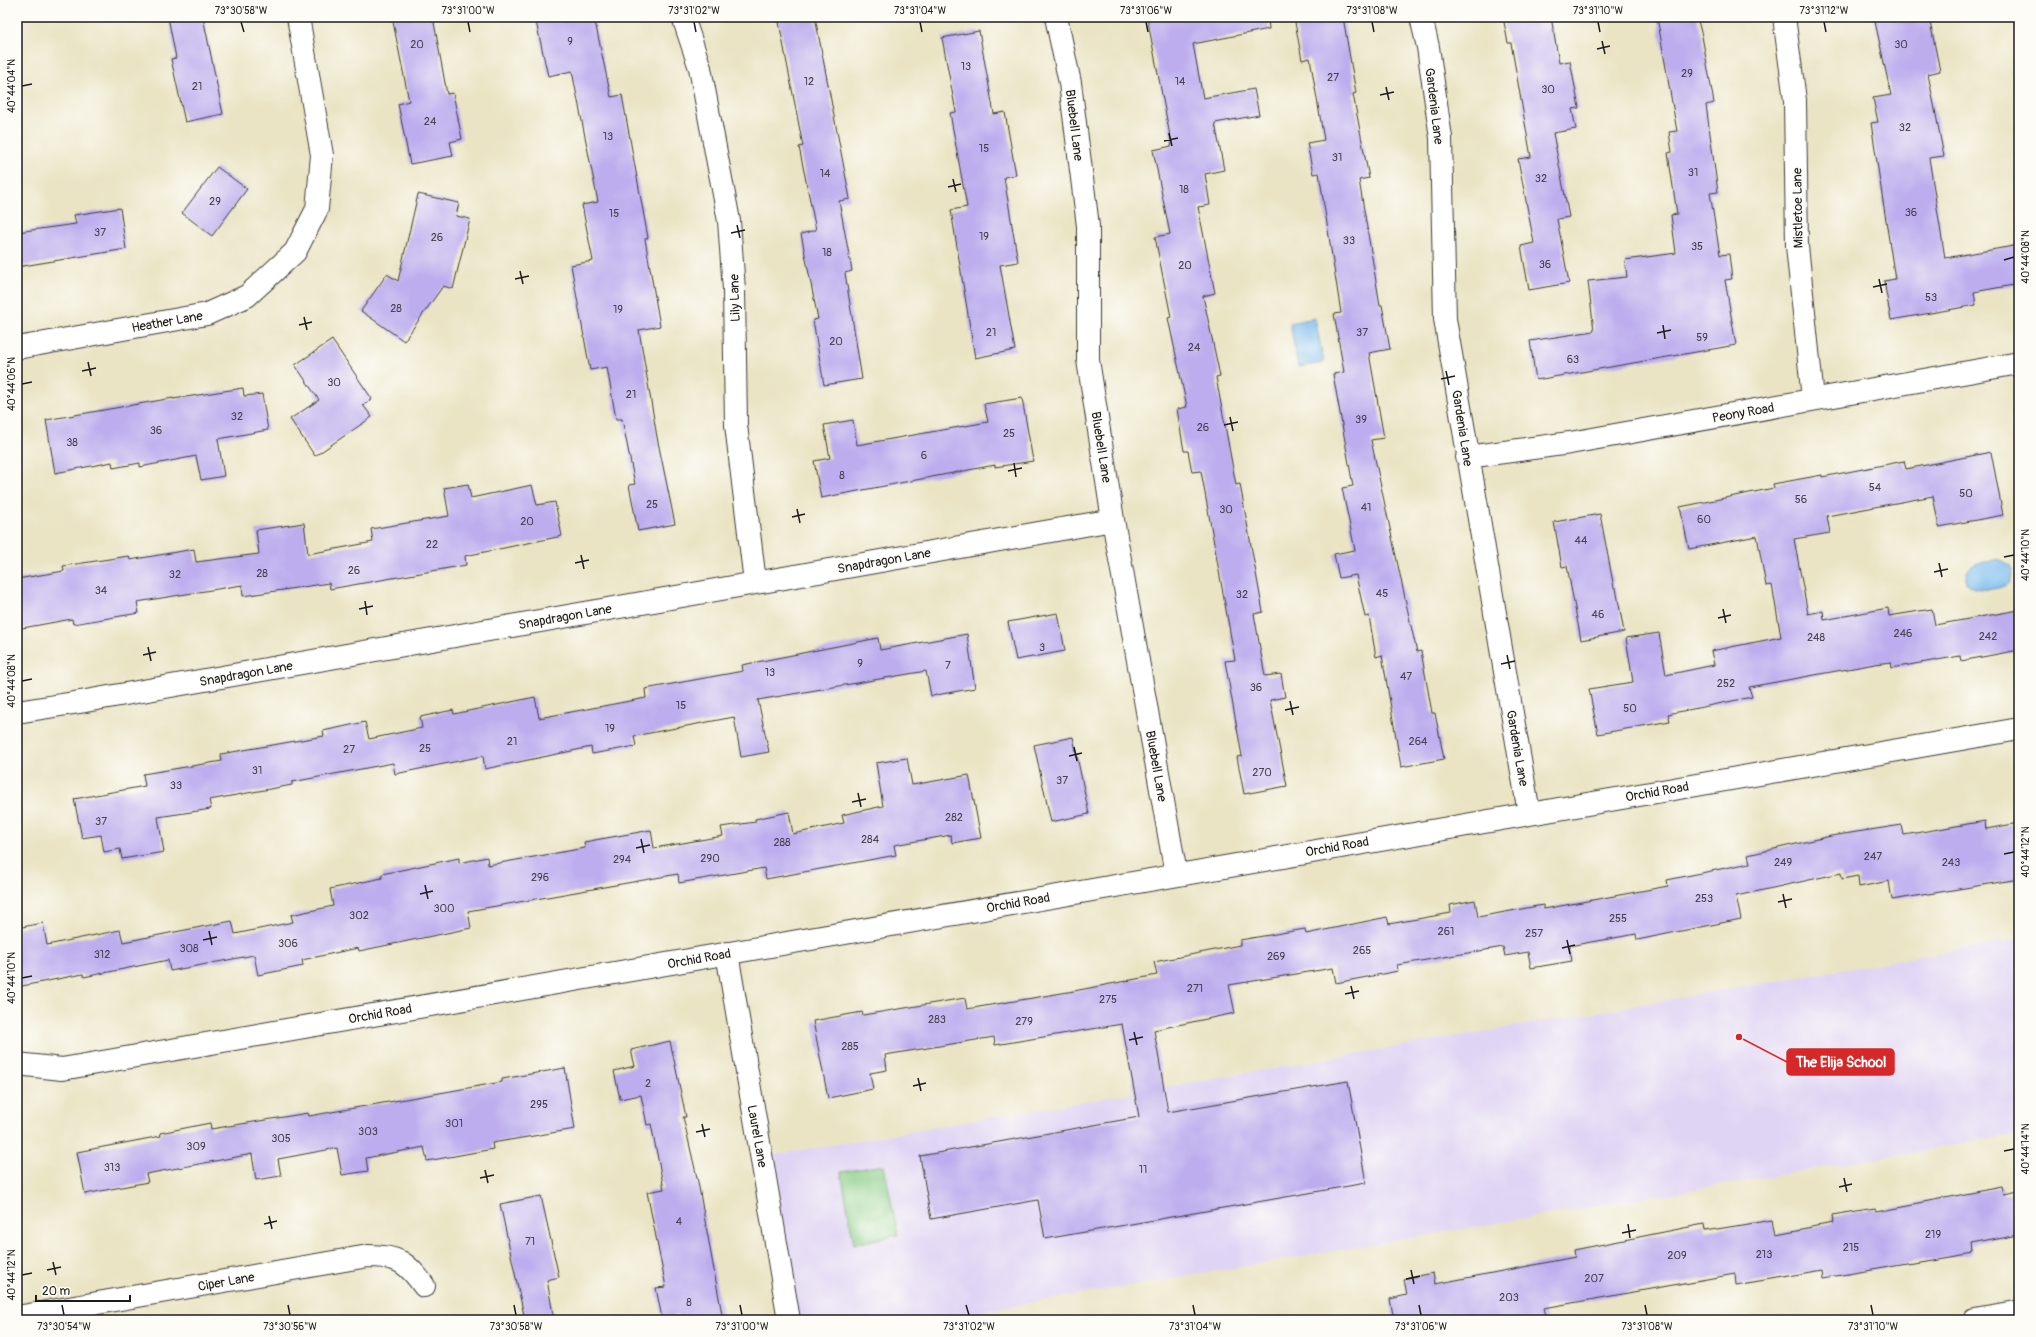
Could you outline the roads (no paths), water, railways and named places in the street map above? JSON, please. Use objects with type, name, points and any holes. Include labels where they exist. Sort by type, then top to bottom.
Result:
[{"type":"street","name":"Heather Lane","points":[[17,348],[207,314],[247,296],[295,252],[317,209],[322,155],[298,17]]},
{"type":"street","name":"Lily Lane","points":[[683,17],[700,68],[729,220],[734,290],[736,425],[755,582]]},
{"type":"street","name":"Bluebell Lane","points":[[1056,17],[1070,83],[1088,226],[1088,360],[1113,520],[1176,874]]},
{"type":"street","name":"Gardenia Lane","points":[[1421,17],[1428,47],[1441,138],[1445,319],[1467,457],[1529,813]]},
{"type":"street","name":"Mistletoe Lane","points":[[1784,17],[1795,100],[1797,246],[1813,399]]},
{"type":"street","name":"Peony Road","points":[[1467,457],[1570,443],[2019,363]]},
{"type":"street","name":"Snapdragon Lane","points":[[17,712],[1113,520]]},
{"type":"street","name":"Orchid Road","points":[[17,1064],[62,1068],[2019,729]]},
{"type":"street","name":"Laurel Lane","points":[[727,953],[789,1320]]},
{"type":"street","name":"Ciper Lane","points":[[17,1317],[368,1256],[396,1258],[415,1273],[424,1286]]},
{"type":"street","points":[[1975,1320],[2019,1312]]},
{"type":"water","points":[[1315,318],[1324,363],[1298,367],[1290,323]]},
{"type":"water","points":[[2000,560],[2012,565],[2013,571],[2010,583],[1994,589],[1982,589],[1966,583],[1966,576],[1971,566]]},
{"type":"place","name":"The Elija School","points":[[1739,1037]]}]
